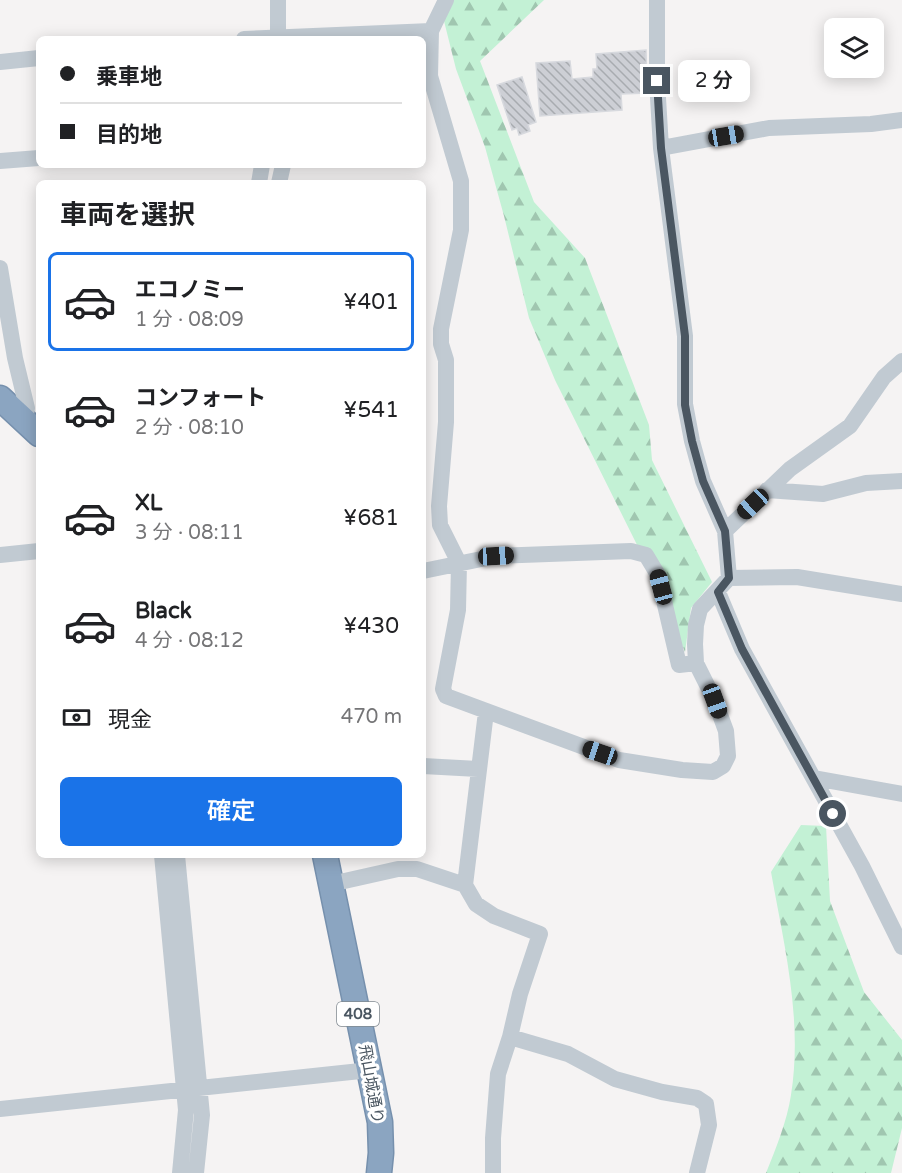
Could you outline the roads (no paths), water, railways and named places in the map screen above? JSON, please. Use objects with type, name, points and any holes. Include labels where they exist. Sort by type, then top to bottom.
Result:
[{"type":"highway","points":[[0,398],[32,428]]},
{"type":"highway","name":"飛山城通り","points":[[326,858],[380,1122],[379,1173]]},
{"type":"street","points":[[278,0],[279,36]]},
{"type":"street","points":[[446,0],[431,31],[430,76],[461,180],[461,230],[441,329],[441,344],[446,360],[446,422],[439,506],[440,525],[459,563],[458,610],[443,688],[446,696],[619,760],[682,770],[712,772],[723,766],[728,756],[726,731],[715,701],[696,663],[695,644],[700,609],[729,578],[725,531],[703,481],[687,414],[685,336],[661,148],[657,81],[657,0]]},
{"type":"street","points":[[322,36],[431,31]]},
{"type":"street","points":[[0,62],[36,58]]},
{"type":"street","points":[[661,148],[769,128],[902,120]]},
{"type":"street","points":[[0,160],[36,158]]},
{"type":"street","points":[[0,267],[15,357],[32,428]]},
{"type":"street","points":[[725,531],[790,469],[850,426],[884,377],[902,361]]},
{"type":"street","points":[[767,490],[823,494],[866,483],[902,481]]},
{"type":"street","points":[[426,571],[496,556],[632,550],[646,555],[658,575],[679,665],[696,663]]},
{"type":"street","points":[[0,555],[36,551]]},
{"type":"street","points":[[729,578],[797,577],[902,594]]},
{"type":"street","points":[[718,592],[742,649],[862,866],[902,947]]},
{"type":"street","points":[[486,712],[465,885],[476,904],[495,916],[540,934],[520,994],[498,1074],[493,1138],[494,1173]]},
{"type":"street","points":[[426,766],[478,769]]},
{"type":"street","points":[[814,778],[902,794]]},
{"type":"street","points":[[162,858],[192,1088],[202,1115],[196,1173]]},
{"type":"street","points":[[177,858],[192,1088],[186,1110],[180,1173]]},
{"type":"street","points":[[331,884],[398,869],[417,869],[465,885]]},
{"type":"street","points":[[510,1037],[568,1054],[615,1079],[662,1092],[697,1098],[706,1104],[709,1125],[697,1173]]},
{"type":"street","points":[[0,1109],[369,1070]]}]
